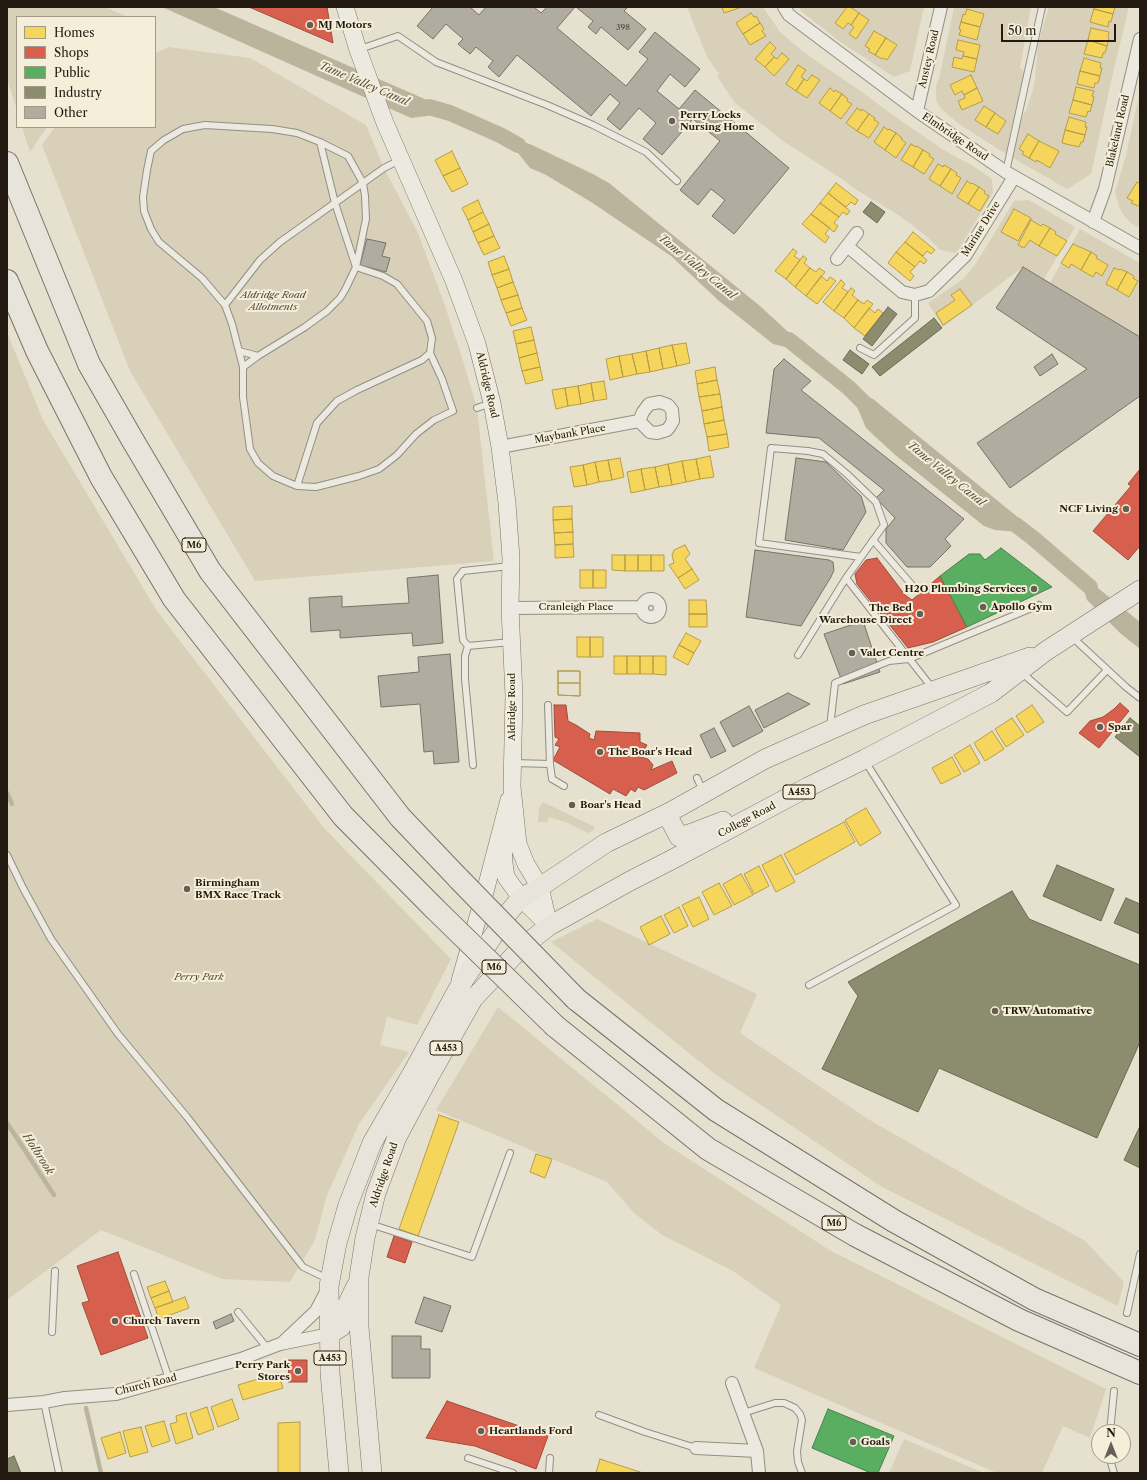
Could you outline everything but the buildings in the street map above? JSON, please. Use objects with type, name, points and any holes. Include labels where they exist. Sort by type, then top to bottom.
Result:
[{"type":"highway","name":"M6","points":[[7,163],[89,364],[210,571],[400,817],[459,879],[576,999],[716,1110],[894,1221],[1034,1299],[1140,1345]]},
{"type":"highway","name":"M6","points":[[7,281],[37,351],[101,477],[174,599],[343,816],[434,908],[555,1026],[708,1150],[855,1235],[1006,1313],[1140,1373]]},
{"type":"main road","name":"A453","points":[[1075,632],[1133,595]]},
{"type":"main road","name":"College Road","points":[[548,926],[808,787],[991,693],[1046,651],[1075,632]]},
{"type":"main road","name":"College Road","points":[[540,887],[606,843],[670,812],[700,785],[765,759],[864,715],[1046,651]]},
{"type":"main road","points":[[670,812],[670,820],[677,835],[680,837],[808,787]]},
{"type":"main road","name":"Aldridge Road","points":[[339,1473],[330,1373],[329,1283],[337,1243],[348,1206],[372,1142],[414,1070],[458,989],[509,912],[521,898],[540,887]]},
{"type":"main road","name":"Aldridge Road","points":[[372,1473],[359,1327],[359,1277],[368,1224],[376,1193],[397,1137],[473,999],[521,948],[548,926]]},
{"type":"main road","points":[[330,1334],[341,1327],[346,1308],[359,1277]]},
{"type":"street","name":"Aldridge Road","points":[[345,7],[358,50],[385,123],[454,281],[477,344],[484,405],[500,447],[507,503],[511,566],[510,608],[514,696],[512,787],[518,844],[523,859],[540,887],[548,926]]},
{"type":"street","name":"Elmbridge Road","points":[[784,7],[789,15],[917,111],[1010,175],[1140,248]]},
{"type":"street","name":"Anstey Road","points":[[917,111],[941,7]]},
{"type":"street","name":"Blakeland Road","points":[[1093,222],[1105,189],[1140,39]]},
{"type":"street","name":"Marine Drive","points":[[914,294],[929,291],[965,256],[1010,175]]},
{"type":"street","points":[[837,258],[857,233]]},
{"type":"street","points":[[847,246],[902,292],[914,294]]},
{"type":"street","name":"Maybank Place","points":[[500,447],[639,421]]},
{"type":"street","name":"Cranleigh Place","points":[[510,608],[642,607]]},
{"type":"street","name":"Aldridge Road","points":[[458,989],[512,787]]},
{"type":"street","name":"Aldridge Road","points":[[503,824],[504,863],[506,877],[521,898],[548,926]]},
{"type":"street","name":"Church Road","points":[[280,1344],[316,1311],[329,1283]]},
{"type":"street","name":"Church Road","points":[[7,1405],[44,1402],[84,1396],[116,1394],[241,1359],[280,1344],[330,1334]]},
{"type":"street","points":[[732,1383],[757,1451],[759,1473]]},
{"type":"street","points":[[696,1448],[757,1451]]},
{"type":"lane","points":[[1010,175],[1042,7]]},
{"type":"lane","points":[[358,50],[398,36],[436,62],[547,105],[593,125],[646,152],[676,181]]},
{"type":"lane","points":[[242,367],[305,327],[326,311],[346,290],[356,267],[366,219],[365,196],[362,183],[348,156],[320,142],[297,133],[272,129],[205,126],[183,129],[164,140],[152,151],[147,170],[143,197],[144,210],[159,242],[202,278],[225,305],[232,324],[242,367],[242,397],[250,449],[258,463],[273,476],[297,486],[316,487],[341,482],[379,469],[397,455],[416,434],[434,420],[453,411],[442,379],[430,353],[432,338],[427,322],[397,284],[383,276],[356,267]]},
{"type":"lane","points":[[320,142],[335,203],[356,267]]},
{"type":"lane","points":[[225,305],[260,260],[301,226],[384,168],[401,159]]},
{"type":"lane","points":[[860,348],[874,355],[915,318],[914,294]]},
{"type":"lane","points":[[239,351],[258,356]]},
{"type":"lane","points":[[297,486],[317,423],[337,401],[362,387],[422,360],[430,353]]},
{"type":"lane","points":[[798,656],[846,578],[884,525],[876,502],[847,474],[822,454],[808,451],[771,448],[759,543],[861,557]]},
{"type":"lane","points":[[873,540],[912,585]]},
{"type":"lane","points":[[468,646],[463,640],[457,579],[463,571],[511,566]]},
{"type":"lane","points":[[846,578],[934,690]]},
{"type":"lane","points":[[829,731],[835,683],[889,661],[909,658],[1039,605]]},
{"type":"lane","points":[[1075,632],[1107,670],[1140,698]]},
{"type":"lane","points":[[468,646],[512,642]]},
{"type":"lane","points":[[468,646],[465,656],[464,679],[473,765]]},
{"type":"lane","points":[[1020,671],[1067,712],[1107,670]]},
{"type":"lane","points":[[548,704],[552,779],[564,786]]},
{"type":"lane","points":[[809,984],[956,905],[864,759]]},
{"type":"lane","points":[[512,763],[550,764]]},
{"type":"lane","points":[[7,855],[51,939],[118,1034],[187,1117],[303,1267],[329,1283]]},
{"type":"lane","points":[[368,1224],[472,1257],[510,1153]]},
{"type":"lane","points":[[1127,1313],[1140,1254]]},
{"type":"lane","points":[[52,1332],[55,1271]]},
{"type":"lane","points":[[134,1274],[169,1379]]},
{"type":"lane","points":[[238,1312],[268,1349]]},
{"type":"lane","points":[[1111,1424],[1114,1392]]},
{"type":"lane","points":[[44,1402],[59,1473]]},
{"type":"lane","points":[[743,1413],[775,1403],[784,1403],[795,1408],[800,1414],[802,1420],[797,1451],[798,1462],[802,1473]]},
{"type":"lane","points":[[599,1415],[645,1432],[696,1448]]},
{"type":"lane","points":[[468,1458],[513,1473]]},
{"type":"lane","points":[[549,1473],[550,1458]]},
{"type":"green space","points":[[7,7],[105,7],[126,16],[16,16],[16,107],[7,79]]},
{"type":"green space","points":[[687,7],[763,7],[780,32],[802,51],[942,149],[973,166],[992,179],[993,193],[957,252],[954,253],[940,250],[926,236],[900,216],[855,189],[783,141],[734,102],[717,76],[719,74],[707,57]]},
{"type":"green space","points":[[799,7],[924,7],[910,71],[894,77],[839,41],[801,11]]},
{"type":"green space","points":[[954,7],[1031,7],[1020,68],[1024,71],[1006,154],[959,124],[941,109],[936,100],[936,85],[939,79]]},
{"type":"green space","points":[[1049,7],[1129,7],[1091,174],[1067,189],[1011,157],[1023,115],[1026,111],[1033,89],[1038,44]]},
{"type":"green space","name":"Aldridge Road Allotments","points":[[169,47],[250,58],[366,125],[384,168],[418,233],[445,306],[477,408],[494,561],[255,581],[130,371],[42,145],[54,128],[156,128],[156,53]]},
{"type":"green space","points":[[1140,91],[1140,228],[1131,223],[1124,216],[1119,207],[1115,192],[1126,155]]},
{"type":"green space","points":[[22,128],[46,128],[30,152]]},
{"type":"green space","points":[[1029,200],[1075,227],[1044,279],[1023,267],[943,327],[928,303],[963,279],[975,265],[1014,201]]},
{"type":"green space","points":[[1080,229],[1140,263],[1140,337],[1050,283]]},
{"type":"green space","name":"Perry Park","points":[[7,332],[43,420],[157,611],[324,828],[451,959],[417,1025],[387,1017],[380,1045],[409,1052],[359,1124],[327,1195],[315,1240],[290,1282],[222,1279],[101,1230],[7,1300]]},
{"type":"green space","points":[[543,802],[595,827],[593,831],[588,833],[568,823],[549,817],[547,822],[538,822],[539,808]]},
{"type":"green space","points":[[597,919],[757,994],[740,1033],[868,1119],[995,1192],[1084,1240],[1124,1282],[1118,1306],[882,1187],[715,1074],[551,942]]},
{"type":"green space","points":[[498,1007],[664,1143],[831,1251],[1106,1389],[1095,1424],[1091,1424],[1090,1438],[1063,1426],[1042,1473],[997,1473],[754,1368],[781,1305],[733,1271],[662,1235],[634,1213],[607,1182],[436,1110]]},
{"type":"green space","points":[[904,1439],[951,1459],[984,1473],[889,1473]]},
{"type":"water","points":[[162,7],[214,7],[443,107],[450,113],[411,118]]},
{"type":"water","points":[[500,135],[511,137],[532,145],[609,183],[760,306],[798,341],[806,352],[773,344],[719,301],[671,256],[591,202],[546,175],[530,168],[514,148]]},
{"type":"water","points":[[849,388],[873,399],[1020,519],[1033,538],[1019,532],[995,530],[984,526],[894,454],[866,428]]},
{"type":"water","points":[[1073,572],[1088,580],[1140,622],[1140,649],[1120,633],[1087,600],[1083,587]]},
{"type":"waterway","name":"Tame Valley Canal","points":[[429,107],[450,113],[500,135],[518,145]]},
{"type":"waterway","name":"Tame Valley Canal","points":[[789,340],[849,388],[864,403]]},
{"type":"waterway","name":"Tame Valley Canal","points":[[1016,525],[1090,587]]},
{"type":"waterway","name":"Holbrook","points":[[7,793],[12,804]]},
{"type":"waterway","name":"Holbrook","points":[[7,1123],[54,1195]]},
{"type":"waterway","name":"Holbrook","points":[[86,1408],[101,1473]]},
{"type":"place","name":"MJ Motors","points":[[310,25]]},
{"type":"place","name":"Perry Locks Nursing Home","points":[[672,121]]},
{"type":"place","name":"NCF Living","points":[[1126,509]]},
{"type":"place","name":"H2O Plumbing Services","points":[[1034,589]]},
{"type":"place","name":"Apollo Gym","points":[[983,607]]},
{"type":"place","name":"The Bed Warehouse Direct","points":[[920,614]]},
{"type":"place","name":"Valet Centre","points":[[852,653]]},
{"type":"place","name":"Spar","points":[[1100,727]]},
{"type":"place","name":"The Boar's Head","points":[[600,752]]},
{"type":"place","name":"Boar's Head","points":[[572,805]]},
{"type":"place","name":"Birmingham BMX Race Track","points":[[187,889]]},
{"type":"place","name":"TRW Automative","points":[[995,1011]]},
{"type":"place","name":"Church Tavern","points":[[115,1321]]},
{"type":"place","name":"Perry Park Stores","points":[[298,1371]]},
{"type":"place","name":"Heartlands Ford","points":[[481,1431]]},
{"type":"place","name":"Goals","points":[[853,1442]]}]
